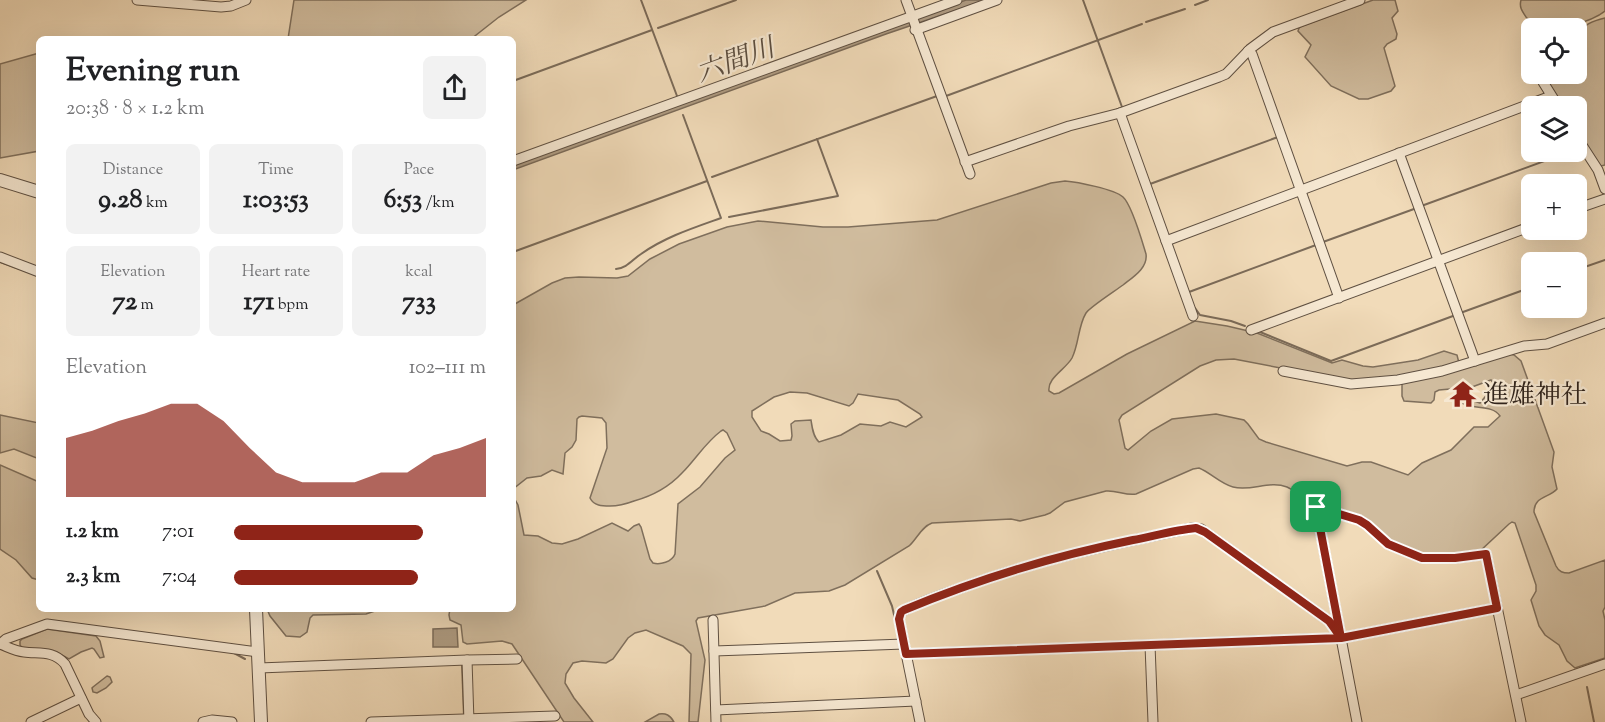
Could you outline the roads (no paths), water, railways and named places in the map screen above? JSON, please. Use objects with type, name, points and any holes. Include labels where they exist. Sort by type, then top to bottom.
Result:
[{"type":"street","points":[[137,0],[221,7],[246,0]]},
{"type":"street","points":[[906,0],[970,174]]},
{"type":"street","points":[[915,24],[957,0]]},
{"type":"street","points":[[516,160],[915,24],[997,0]]},
{"type":"street","points":[[965,162],[1069,126],[1120,113],[1226,74],[1248,51],[1273,32],[1346,2],[1360,0]]},
{"type":"street","points":[[1248,51],[1252,54],[1339,298]]},
{"type":"street","points":[[1544,84],[1551,96]]},
{"type":"street","points":[[1166,241],[1521,108]]},
{"type":"street","points":[[1120,113],[1193,316]]},
{"type":"street","points":[[1399,153],[1476,361]]},
{"type":"street","points":[[1587,153],[1598,170],[1605,189]]},
{"type":"street","points":[[0,180],[36,191]]},
{"type":"street","points":[[1587,205],[1605,199]]},
{"type":"street","points":[[1251,330],[1521,230]]},
{"type":"street","points":[[0,257],[36,271]]},
{"type":"street","points":[[1283,371],[1359,384],[1398,380],[1433,374],[1524,346],[1547,344],[1605,323]]},
{"type":"street","points":[[1357,722],[1316,507],[1359,520],[1388,544],[1422,558],[1455,558],[1486,554],[1521,722]]},
{"type":"street","points":[[920,722],[899,619],[901,612],[983,579],[1103,546],[1196,528],[1205,532],[1329,621],[1341,638]]},
{"type":"street","points":[[906,654],[1341,638],[1497,608]]},
{"type":"street","points":[[256,612],[261,722]]},
{"type":"street","points":[[712,620],[716,722]]},
{"type":"street","points":[[96,722],[89,714],[60,658],[55,655],[21,652],[0,644],[6,639],[47,624],[258,652]]},
{"type":"street","points":[[714,651],[904,644]]},
{"type":"street","points":[[1150,645],[1153,722]]},
{"type":"street","points":[[259,668],[517,659]]},
{"type":"street","points":[[467,660],[469,720]]},
{"type":"street","points":[[1516,695],[1605,663]]},
{"type":"street","points":[[31,722],[81,698]]},
{"type":"street","points":[[716,710],[916,701]]},
{"type":"street","points":[[371,722],[555,716]]},
{"type":"street","points":[[203,722],[212,720],[231,722]]},
{"type":"waterway","points":[[641,0],[677,96]]},
{"type":"waterway","points":[[658,28],[736,0]]},
{"type":"waterway","points":[[1083,0],[1122,107]]},
{"type":"waterway","points":[[1195,5],[1208,0]]},
{"type":"waterway","points":[[1146,22],[1185,9]]},
{"type":"waterway","points":[[946,96],[1142,24]]},
{"type":"waterway","points":[[516,80],[652,30]]},
{"type":"waterway","points":[[712,177],[937,96]]},
{"type":"waterway","points":[[616,269],[669,238],[721,218],[683,115]]},
{"type":"waterway","points":[[1150,184],[1278,137]]},
{"type":"waterway","points":[[729,217],[838,196],[817,139]]},
{"type":"waterway","points":[[1424,205],[1542,162]]},
{"type":"waterway","points":[[516,251],[707,181]]},
{"type":"waterway","points":[[1323,242],[1414,209]]},
{"type":"waterway","points":[[1189,292],[1316,245]]},
{"type":"waterway","points":[[1587,266],[1605,260]]},
{"type":"waterway","points":[[0,262],[20,269]]},
{"type":"waterway","points":[[1463,312],[1521,291]]},
{"type":"waterway","points":[[1195,308],[1200,315],[1245,326]]},
{"type":"waterway","points":[[1260,332],[1331,361],[1453,316]]},
{"type":"waterway","points":[[877,571],[895,619]]},
{"type":"waterway","points":[[234,653],[245,659]]},
{"type":"waterway","points":[[462,665],[464,716]]},
{"type":"waterway","points":[[1587,687],[1594,722]]},
{"type":"place","name":"進雄神社","points":[[1463,394]]},
{"type":"water label","name":"六間川","points":[[735,60]]}]
